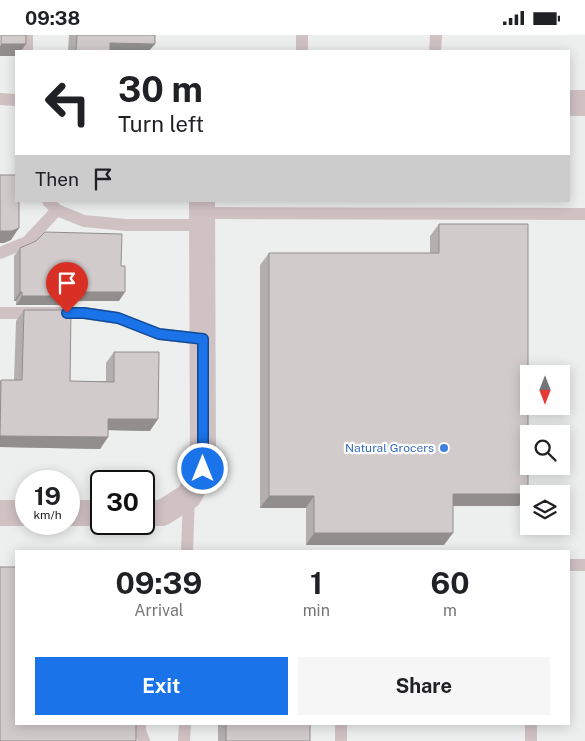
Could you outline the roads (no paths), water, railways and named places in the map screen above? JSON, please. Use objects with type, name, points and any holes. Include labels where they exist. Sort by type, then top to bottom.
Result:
[{"type":"street","points":[[570,103],[585,103]]},
{"type":"street","points":[[155,513],[162,513],[190,496],[203,469],[202,213]]},
{"type":"street","points":[[0,513],[15,513]]},
{"type":"lane","points":[[27,35],[27,50]]},
{"type":"lane","points":[[302,35],[302,50]]},
{"type":"lane","points":[[435,50],[436,35]]},
{"type":"lane","points":[[0,99],[15,100]]},
{"type":"lane","points":[[0,253],[27,242],[52,206],[84,221],[126,225],[202,213],[585,214]]},
{"type":"lane","points":[[0,313],[84,313],[118,318],[159,334],[203,339]]},
{"type":"lane","points":[[187,550],[190,496]]},
{"type":"lane","points":[[570,565],[585,565]]},
{"type":"lane","points":[[140,725],[144,741]]},
{"type":"lane","points":[[184,741],[185,725]]},
{"type":"lane","points":[[340,741],[341,725]]},
{"type":"lane","points":[[531,741],[532,725]]},
{"type":"place","name":"Natural Grocers","points":[[444,448]]}]
